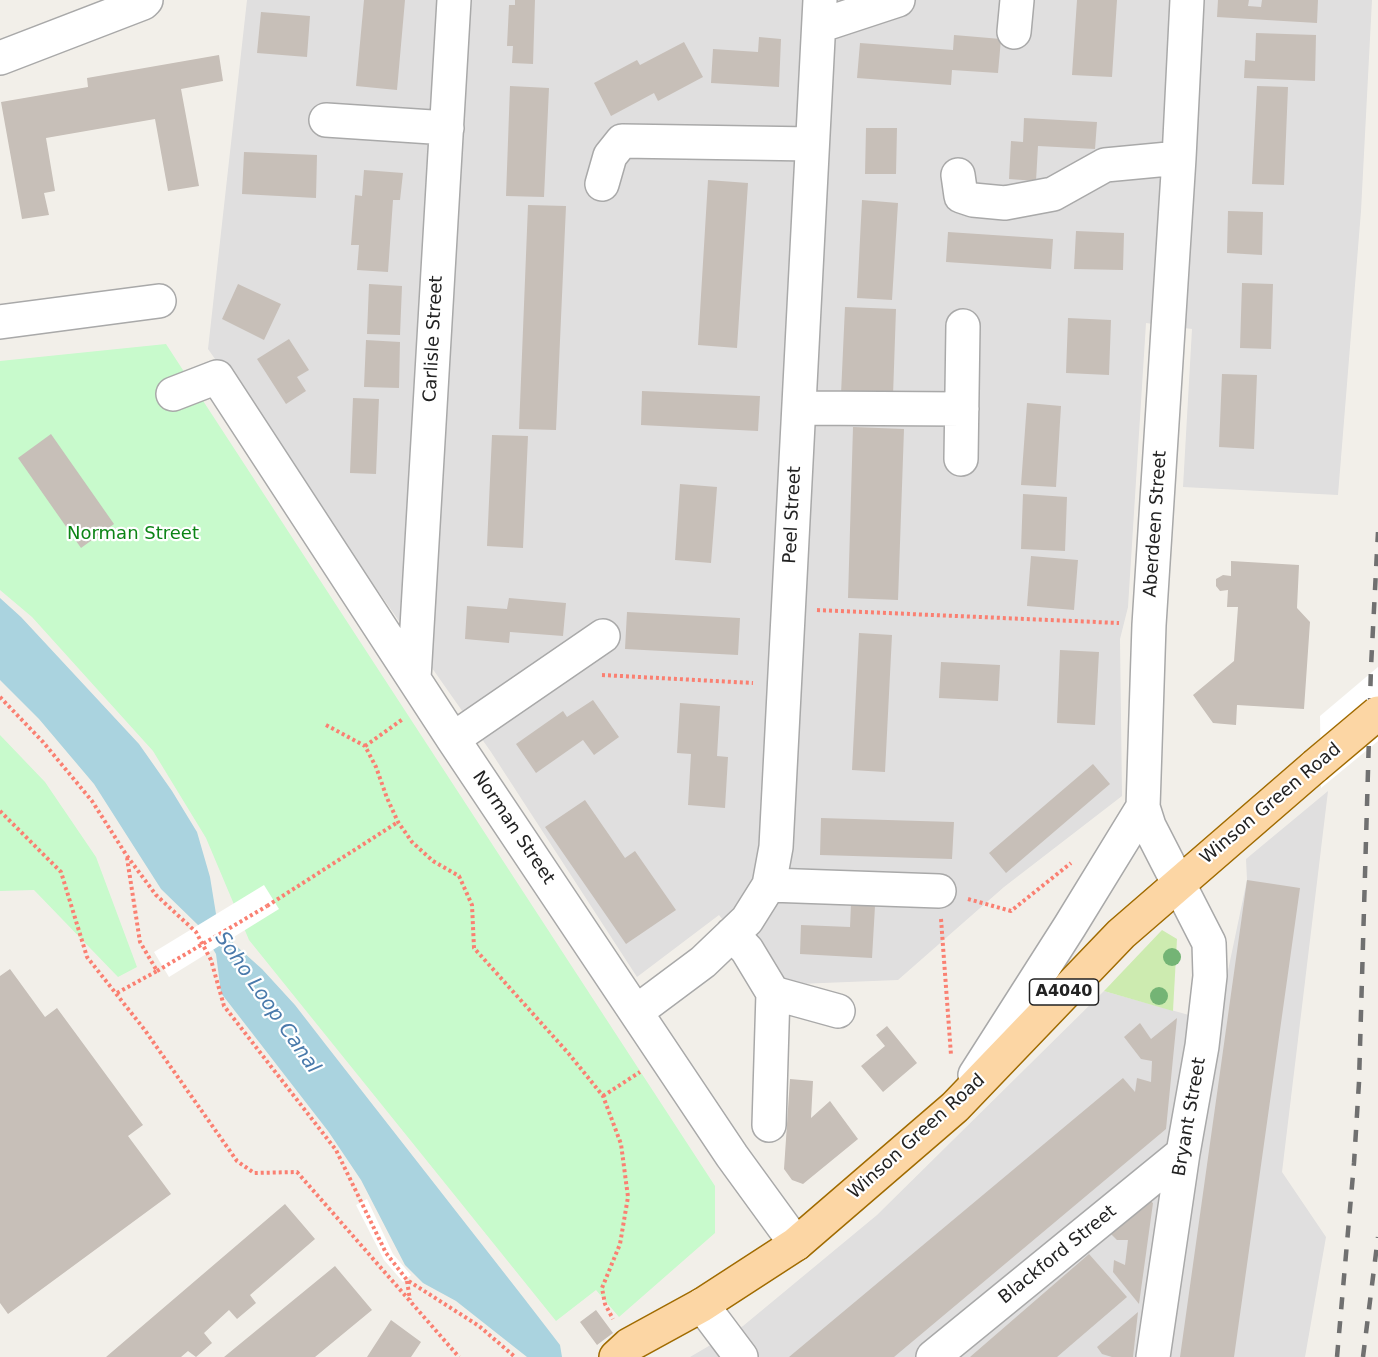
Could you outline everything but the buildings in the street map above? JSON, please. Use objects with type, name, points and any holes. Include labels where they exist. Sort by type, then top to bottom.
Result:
[{"type":"main road","name":"Winson Green Road","points":[[623,1351],[702,1305],[795,1244],[955,1107],[1121,934],[1378,713]]},
{"type":"street","points":[[0,58],[146,0]]},
{"type":"street","name":"Carlisle Street","points":[[421,689],[454,0]]},
{"type":"street","name":"Peel Street","points":[[636,1012],[703,962],[747,920],[769,885],[776,847],[819,13],[898,0]]},
{"type":"street","points":[[1014,32],[1017,0]]},
{"type":"street","name":"Aberdeen Street","points":[[1179,883],[1149,826],[1143,807],[1149,625],[1187,0]]},
{"type":"street","points":[[326,120],[447,128]]},
{"type":"street","points":[[602,184],[610,156],[622,141],[812,144]]},
{"type":"street","points":[[958,175],[961,196],[973,200],[1005,203],[1053,194],[1105,165],[1179,158]]},
{"type":"street","points":[[0,322],[159,301]]},
{"type":"street","points":[[961,459],[963,326]]},
{"type":"street","name":"Norman Street","points":[[173,394],[217,377],[453,739],[732,1156],[795,1244]]},
{"type":"street","points":[[799,408],[962,409]]},
{"type":"street","points":[[453,739],[603,636]]},
{"type":"street","points":[[955,1107],[1143,807]]},
{"type":"street","name":"Bryant Street","points":[[1153,1357],[1183,1153],[1202,1046],[1210,976],[1209,943],[1179,883]]},
{"type":"street","points":[[769,885],[939,891]]},
{"type":"street","points":[[732,934],[747,950],[773,993],[769,1125]]},
{"type":"street","points":[[773,993],[837,1011]]},
{"type":"street","name":"Blackford Street","points":[[933,1357],[1183,1153]]},
{"type":"street","points":[[702,1305],[741,1357]]},
{"type":"path","points":[[789,609],[1149,625]]},
{"type":"path","points":[[598,674],[784,685]]},
{"type":"path","points":[[365,746],[421,689]]},
{"type":"path","points":[[0,697],[43,742],[92,801],[156,896],[196,932],[211,960],[224,1006],[336,1150],[386,1253],[407,1280],[479,1326],[515,1357]]},
{"type":"path","points":[[326,724],[365,746],[398,822],[412,842],[433,861],[459,876],[472,904],[474,948],[569,1054],[603,1096],[621,1144],[628,1197],[620,1244],[602,1288],[605,1304],[623,1351]]},
{"type":"path","points":[[0,811],[61,872],[87,957],[117,993],[237,1161],[254,1173],[297,1172],[459,1357]]},
{"type":"path","points":[[117,993],[267,906],[398,822]]},
{"type":"path","points":[[127,856],[140,942],[157,971]]},
{"type":"path","points":[[952,1061],[939,891],[1011,910],[1072,862]]},
{"type":"path","points":[[603,1096],[665,1055]]},
{"type":"path","points":[[407,1280],[411,1300]]},
{"type":"shaded area","points":[[247,0],[1372,0],[1361,211],[1338,495],[1183,487],[1192,329],[1146,323],[1128,607],[1120,639],[1122,796],[1004,887],[898,980],[773,985],[719,915],[637,977],[491,752],[208,349]]},
{"type":"shaded area","points":[[1328,791],[1282,1172],[1326,1237],[1305,1357],[690,1357],[743,1326],[877,1215],[1104,991],[1217,1023],[1247,880],[1246,859]]},
{"type":"green space","name":"Norman Street","points":[[166,344],[715,1186],[715,1233],[619,1317],[596,1290],[556,1321],[249,940],[206,838],[153,751],[32,617],[0,590],[0,361]]},
{"type":"green space","points":[[0,735],[45,782],[96,857],[137,967],[118,977],[34,890],[0,891]]},
{"type":"green space","points":[[1162,930],[1177,939],[1173,1011],[1104,991]]},
{"type":"water","name":"Soho Loop Canal","points":[[0,598],[21,617],[139,744],[197,832],[210,877],[216,914],[234,944],[262,969],[295,1005],[560,1345],[562,1357],[527,1357],[456,1301],[423,1283],[405,1265],[361,1180],[328,1131],[221,993],[216,954],[198,925],[161,889],[94,784],[39,719],[0,680]]},
{"type":"pier","points":[[1378,667],[1378,741],[1321,788],[1320,716]]},
{"type":"pier","points":[[264,885],[279,909],[169,977],[154,952]]},
{"type":"pier","points":[[367,1199],[393,1254],[411,1275],[403,1282],[384,1260],[356,1205]]},
{"type":"railway","points":[[1337,1357],[1359,1082],[1371,667],[1378,532]]},
{"type":"railway","points":[[1363,1357],[1378,1237]]}]
